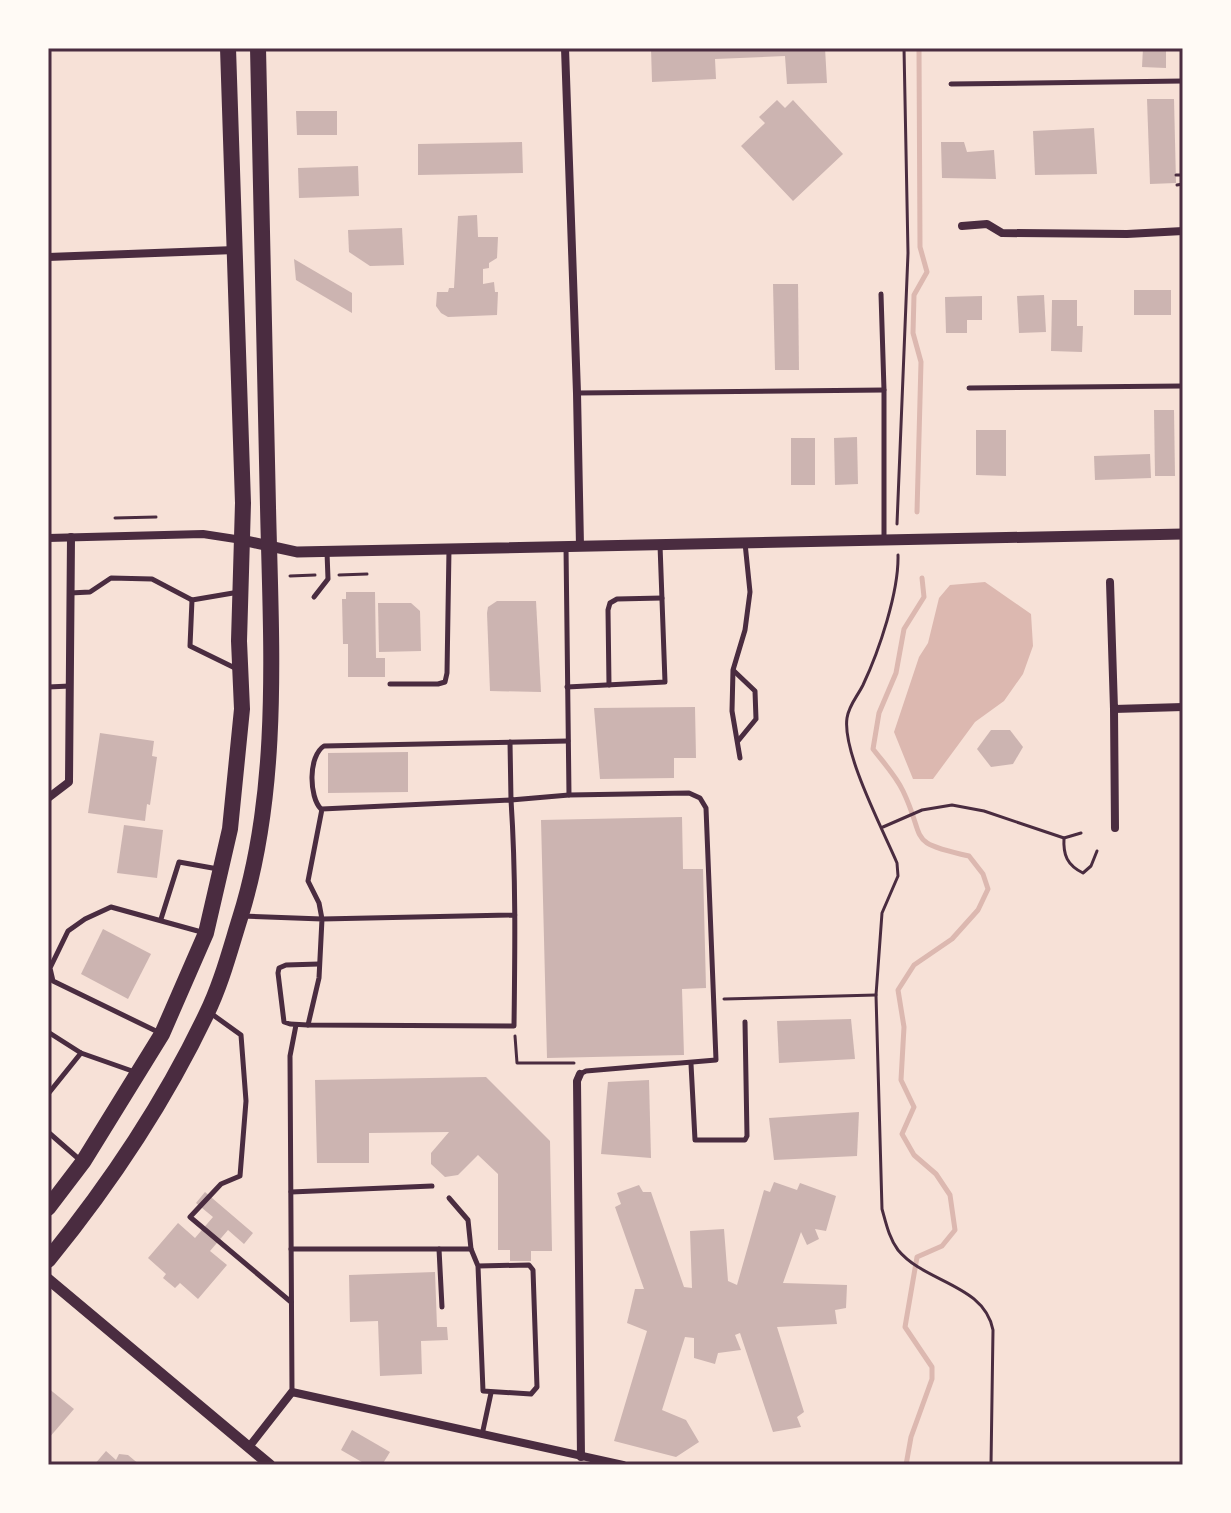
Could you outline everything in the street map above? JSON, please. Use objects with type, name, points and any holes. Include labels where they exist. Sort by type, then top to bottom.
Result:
[{"type":"highway","points":[[48,1208],[83,1162],[162,1034],[206,933],[223,870],[242,709],[242,540],[228,48]]},
{"type":"highway","points":[[48,1260],[156,1109],[208,1012],[241,916],[264,811],[270,736],[269,546],[258,48]]},
{"type":"street","points":[[565,48],[580,546]]},
{"type":"street","points":[[962,226],[987,224],[1002,233],[1183,231]]},
{"type":"street","points":[[48,257],[235,250]]},
{"type":"street","points":[[48,538],[203,534],[289,552],[327,552],[1183,534]]},
{"type":"street","points":[[48,798],[69,782],[71,537]]},
{"type":"street","points":[[1110,582],[1115,828]]},
{"type":"street","points":[[1114,709],[1183,707]]},
{"type":"street","points":[[580,1074],[577,1081],[581,1457]]},
{"type":"street","points":[[48,1279],[270,1465]]},
{"type":"street","points":[[249,1447],[292,1392],[623,1465]]},
{"type":"lane","points":[[951,84],[1183,81]]},
{"type":"lane","points":[[881,294],[884,540]]},
{"type":"lane","points":[[969,388],[1183,386]]},
{"type":"lane","points":[[577,393],[884,390]]},
{"type":"lane","points":[[740,758],[732,711],[733,670],[745,630],[750,592],[745,542]]},
{"type":"lane","points":[[567,687],[665,682],[660,544]]},
{"type":"lane","points":[[566,546],[569,795]]},
{"type":"lane","points":[[390,684],[445,682],[449,548]]},
{"type":"lane","points":[[314,597],[328,579],[327,552]]},
{"type":"lane","points":[[69,593],[90,592],[111,578],[152,579],[192,600],[240,592]]},
{"type":"lane","points":[[609,685],[610,603],[617,599],[662,598]]},
{"type":"lane","points":[[192,600],[190,646],[240,670]]},
{"type":"lane","points":[[733,670],[755,691],[756,719],[737,742]]},
{"type":"lane","points":[[48,687],[70,686]]},
{"type":"lane","points":[[568,741],[324,746],[315,755],[312,791],[314,802],[322,809],[569,795],[689,793],[700,798],[706,808],[717,1056],[712,1062],[586,1071],[580,1074]]},
{"type":"lane","points":[[320,964],[279,968],[284,1022],[296,1025],[514,1026],[515,915],[510,742]]},
{"type":"lane","points":[[308,1025],[320,964],[322,919],[319,903],[308,881],[322,809]]},
{"type":"lane","points":[[161,919],[179,862],[223,870]]},
{"type":"lane","points":[[162,1034],[53,981],[50,968],[68,931],[111,907],[206,933]]},
{"type":"lane","points":[[241,916],[322,919],[515,915]]},
{"type":"lane","points":[[208,1012],[241,1035],[246,1101],[240,1176],[221,1184],[190,1217],[291,1302]]},
{"type":"lane","points":[[691,1064],[695,1140],[745,1140],[745,1022]]},
{"type":"lane","points":[[292,1392],[290,1056],[296,1025]]},
{"type":"lane","points":[[48,1032],[81,1053],[139,1074]]},
{"type":"lane","points":[[48,1094],[81,1053]]},
{"type":"lane","points":[[48,1132],[83,1162]]},
{"type":"lane","points":[[291,1192],[432,1186]]},
{"type":"lane","points":[[449,1198],[468,1220],[471,1249],[478,1266],[483,1391],[531,1394],[537,1387],[533,1270],[529,1265],[478,1266]]},
{"type":"lane","points":[[291,1249],[471,1249]]},
{"type":"lane","points":[[439,1249],[442,1307]]},
{"type":"lane","points":[[482,1435],[491,1393]]},
{"type":"path","points":[[897,525],[908,240],[904,48]]},
{"type":"path","points":[[1182,99],[1183,168]]},
{"type":"path","points":[[1174,107],[1182,107]]},
{"type":"path","points":[[1174,132],[1182,131]]},
{"type":"path","points":[[1175,149],[1182,149]]},
{"type":"path","points":[[1176,175],[1183,175]]},
{"type":"path","points":[[1177,185],[1183,184]]},
{"type":"path","points":[[115,518],[156,517]]},
{"type":"path","points":[[898,555],[894,594],[862,687],[850,706],[846,721],[855,760],[897,863],[898,876],[882,913],[876,995],[882,1209],[889,1234],[905,1256],[928,1273],[977,1300],[986,1309],[991,1321],[991,1465]]},
{"type":"path","points":[[882,828],[922,810],[952,805],[1064,838],[1081,833]]},
{"type":"path","points":[[1064,838],[1063,851],[1068,862],[1083,873],[1091,866],[1097,851]]},
{"type":"path","points":[[720,999],[876,995]]},
{"type":"path","points":[[514,1012],[517,1063],[575,1063]]},
{"type":"shaded area","points":[[985,582],[1031,614],[1033,646],[1023,674],[1004,701],[975,722],[933,779],[913,779],[894,732],[919,657],[928,643],[939,598],[950,585]]},
{"type":"building","points":[[651,48],[825,48],[827,83],[787,84],[785,56],[715,59],[716,79],[652,82]]},
{"type":"building","points":[[1143,48],[1166,48],[1166,68],[1142,67]]},
{"type":"building","points":[[1147,99],[1174,99],[1176,183],[1150,184]]},
{"type":"building","points":[[777,100],[785,108],[793,100],[843,154],[793,201],[741,146],[765,123],[759,117]]},
{"type":"building","points":[[296,111],[337,111],[337,135],[297,135]]},
{"type":"building","points":[[1094,128],[1097,174],[1035,175],[1033,131]]},
{"type":"building","points":[[522,142],[523,173],[418,175],[418,144]]},
{"type":"building","points":[[941,142],[964,142],[967,152],[994,150],[996,179],[942,178]]},
{"type":"building","points":[[358,166],[359,196],[299,198],[298,168]]},
{"type":"building","points":[[477,215],[478,237],[498,237],[497,258],[489,263],[489,268],[483,269],[483,284],[494,282],[495,292],[498,292],[497,315],[448,317],[436,306],[437,292],[448,292],[449,288],[454,288],[458,216]]},
{"type":"building","points":[[402,228],[404,265],[370,266],[349,252],[348,230]]},
{"type":"building","points":[[294,259],[352,293],[352,313],[296,280]]},
{"type":"building","points":[[773,284],[798,284],[799,370],[775,370]]},
{"type":"building","points":[[1134,290],[1171,290],[1171,315],[1134,315]]},
{"type":"building","points":[[1044,295],[1046,332],[1019,333],[1017,296]]},
{"type":"building","points":[[982,296],[982,320],[967,320],[967,333],[946,333],[945,297]]},
{"type":"building","points":[[1052,300],[1077,300],[1077,326],[1083,326],[1082,352],[1051,351]]},
{"type":"building","points":[[1154,410],[1174,410],[1175,476],[1155,476]]},
{"type":"building","points":[[976,430],[1006,430],[1006,476],[976,475]]},
{"type":"building","points":[[857,437],[858,484],[835,485],[834,438]]},
{"type":"building","points":[[791,438],[815,438],[815,485],[791,485]]},
{"type":"building","points":[[1150,454],[1151,478],[1095,480],[1094,456]]},
{"type":"building","points":[[346,592],[375,592],[376,658],[385,658],[385,677],[348,677],[348,644],[343,644],[342,599],[346,599]]},
{"type":"building","points":[[497,601],[536,601],[541,692],[490,691],[487,613],[488,607]]},
{"type":"building","points":[[378,603],[411,603],[420,611],[421,651],[379,652]]},
{"type":"building","points":[[695,707],[696,758],[674,758],[674,778],[600,779],[594,708]]},
{"type":"building","points":[[991,730],[1010,730],[1023,747],[1013,764],[991,767],[977,749]]},
{"type":"building","points":[[100,733],[154,741],[152,756],[157,757],[145,821],[88,813]]},
{"type":"building","points":[[408,752],[408,792],[328,793],[328,753]]},
{"type":"building","points":[[682,817],[683,869],[703,869],[706,988],[682,989],[684,1055],[547,1058],[541,820]]},
{"type":"building","points":[[124,825],[163,830],[157,878],[117,873]]},
{"type":"building","points":[[103,929],[151,954],[128,999],[81,974]]},
{"type":"building","points":[[851,1019],[855,1059],[779,1063],[777,1021]]},
{"type":"building","points":[[486,1077],[550,1141],[552,1251],[531,1251],[531,1261],[510,1261],[510,1250],[498,1250],[498,1174],[478,1155],[458,1175],[445,1177],[431,1164],[431,1153],[449,1132],[369,1133],[369,1163],[317,1163],[315,1080]]},
{"type":"building","points":[[649,1080],[651,1158],[601,1154],[608,1082]]},
{"type":"building","points":[[859,1112],[857,1156],[774,1160],[769,1118]]},
{"type":"building","points":[[774,1182],[797,1190],[800,1183],[836,1196],[826,1231],[815,1229],[819,1239],[807,1245],[801,1232],[783,1283],[847,1285],[846,1308],[835,1310],[837,1324],[777,1327],[804,1412],[797,1417],[801,1427],[773,1432],[740,1333],[735,1335],[741,1350],[718,1353],[715,1364],[694,1358],[694,1338],[685,1337],[662,1410],[686,1420],[699,1442],[676,1457],[614,1441],[647,1331],[627,1323],[635,1289],[644,1289],[615,1207],[621,1204],[617,1193],[639,1185],[643,1192],[651,1192],[684,1287],[692,1288],[690,1231],[724,1229],[728,1281],[737,1285],[764,1190],[770,1192]]},
{"type":"building","points":[[205,1192],[253,1233],[244,1244],[228,1230],[210,1251],[227,1265],[198,1299],[180,1283],[175,1288],[163,1278],[166,1274],[148,1258],[178,1223],[195,1238],[213,1217],[196,1203]]},
{"type":"building","points":[[435,1272],[437,1327],[447,1327],[448,1340],[421,1341],[422,1374],[380,1376],[378,1321],[350,1322],[349,1275]]},
{"type":"building","points":[[48,1388],[74,1409],[48,1439]]},
{"type":"building","points":[[352,1430],[390,1452],[382,1465],[367,1465],[341,1450]]},
{"type":"building","points":[[106,1451],[116,1460],[119,1454],[128,1455],[140,1465],[94,1465]]},
{"type":"waterway","points":[[917,512],[921,362],[913,333],[914,295],[927,272],[920,247],[919,48]]},
{"type":"waterway","points":[[906,1465],[911,1437],[932,1379],[932,1367],[905,1327],[917,1257],[942,1246],[955,1230],[950,1195],[936,1174],[914,1155],[902,1134],[914,1107],[901,1080],[904,1027],[898,990],[914,965],[952,939],[978,910],[988,889],[983,874],[969,856],[935,847],[921,837],[900,785],[873,749],[879,713],[896,673],[904,629],[924,597],[922,578]]}]
